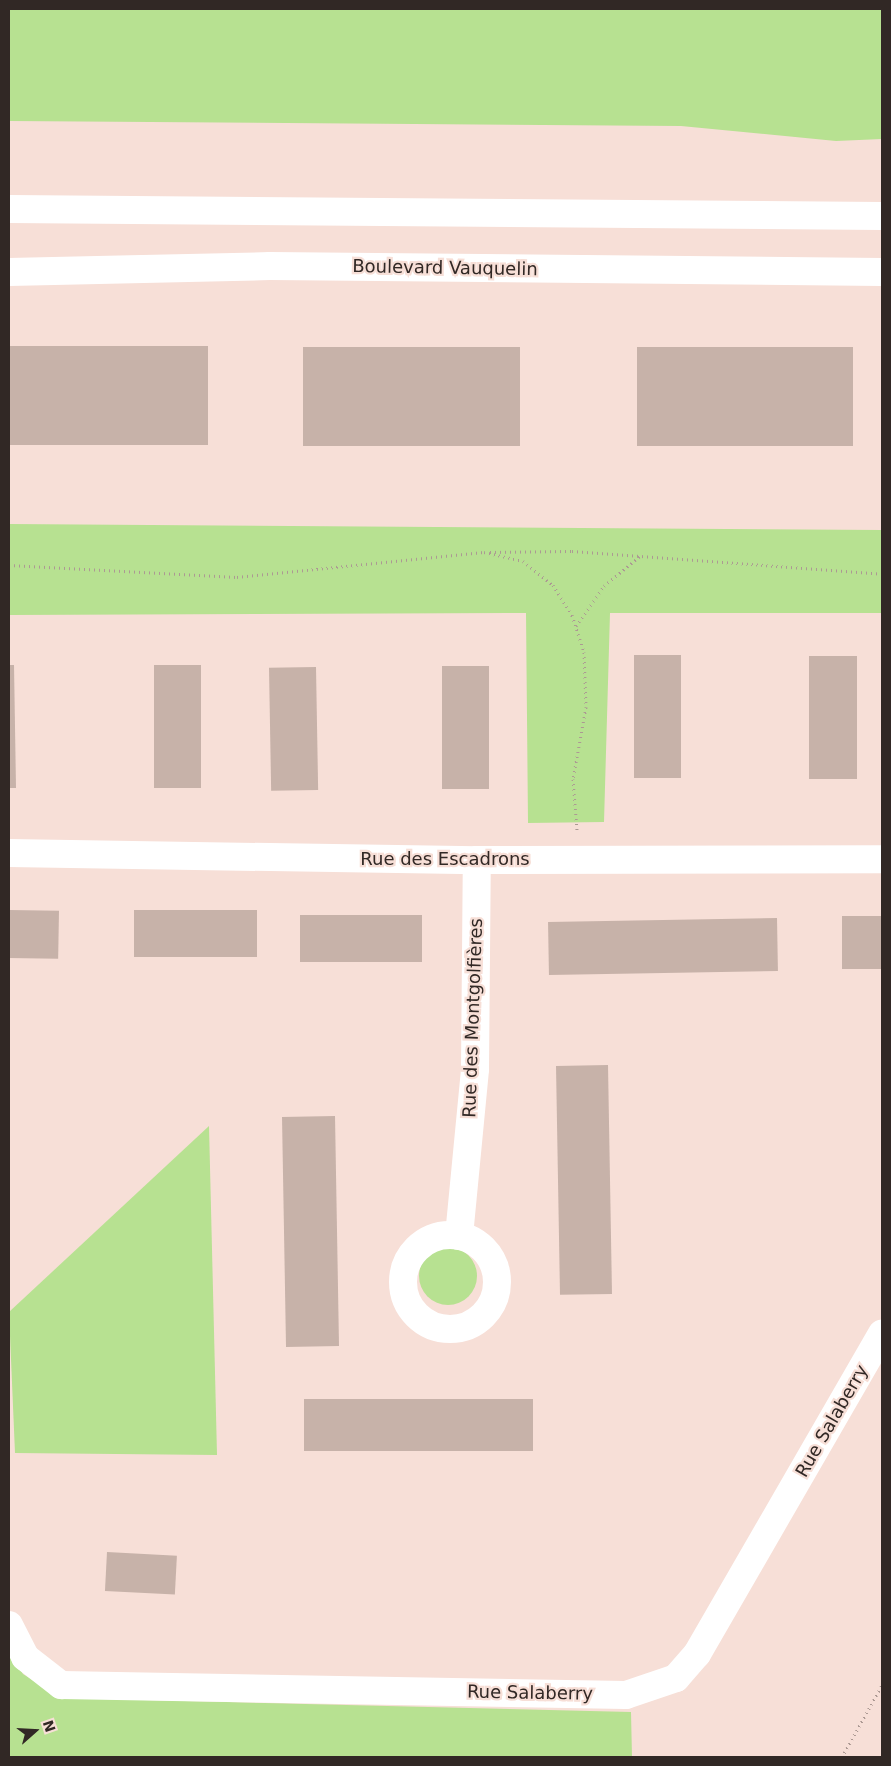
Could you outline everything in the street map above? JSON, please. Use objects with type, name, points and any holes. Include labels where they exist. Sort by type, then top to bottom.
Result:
[{"type":"street","points":[[9,208],[882,216]]},
{"type":"street","name":"Boulevard Vauquelin","points":[[9,272],[270,266],[882,272]]},
{"type":"street","name":"Rue des Escadrons","points":[[9,853],[477,860],[882,859]]},
{"type":"street","name":"Rue des Montgolfières","points":[[459,1236],[475,1069],[477,860]]},
{"type":"street","name":"Rue Salaberry","points":[[9,1625],[25,1657],[61,1685],[626,1695],[676,1678],[697,1654],[882,1334]]},
{"type":"path","points":[[9,565],[237,577],[484,552],[572,551],[882,574]]},
{"type":"path","points":[[484,552],[523,561],[545,579],[576,626],[584,652],[586,707],[573,779],[579,859]]},
{"type":"path","points":[[576,626],[604,586],[641,555]]},
{"type":"path","points":[[842,1757],[882,1684]]},
{"type":"green space","points":[[9,9],[882,9],[882,139],[836,141],[681,126],[9,121]]},
{"type":"green space","points":[[9,524],[882,530],[882,613],[610,613],[604,822],[528,823],[526,613],[9,615]]},
{"type":"green space","points":[[209,1126],[217,1455],[15,1453],[9,1312]]},
{"type":"green space","points":[[442,1247],[454,1247],[469,1255],[477,1270],[477,1282],[469,1297],[454,1305],[442,1305],[427,1297],[419,1282],[419,1270],[427,1255]]},
{"type":"green space","points":[[9,1652],[23,1674],[61,1698],[631,1712],[632,1757],[9,1757]]},
{"type":"building","points":[[9,346],[208,346],[208,445],[9,445]]},
{"type":"building","points":[[303,347],[520,347],[520,446],[303,446]]},
{"type":"building","points":[[637,347],[853,347],[853,446],[637,446]]},
{"type":"building","points":[[634,655],[681,655],[681,778],[634,778]]},
{"type":"building","points":[[809,656],[857,656],[857,779],[809,779]]},
{"type":"building","points":[[9,665],[14,665],[16,788],[9,788]]},
{"type":"building","points":[[154,665],[201,665],[201,788],[154,788]]},
{"type":"building","points":[[442,666],[489,666],[489,789],[442,789]]},
{"type":"building","points":[[316,667],[318,790],[271,791],[269,668]]},
{"type":"building","points":[[9,910],[59,911],[58,959],[9,958]]},
{"type":"building","points":[[134,910],[257,910],[257,957],[134,957]]},
{"type":"building","points":[[300,915],[422,915],[422,962],[300,962]]},
{"type":"building","points":[[842,916],[882,916],[882,969],[842,969]]},
{"type":"building","points":[[777,918],[778,971],[549,975],[548,922]]},
{"type":"building","points":[[608,1065],[612,1294],[560,1295],[556,1066]]},
{"type":"building","points":[[335,1116],[339,1346],[286,1347],[282,1117]]},
{"type":"building","points":[[304,1399],[533,1399],[533,1451],[304,1451]]},
{"type":"building","points":[[107,1552],[177,1556],[175,1595],[105,1591]]}]
